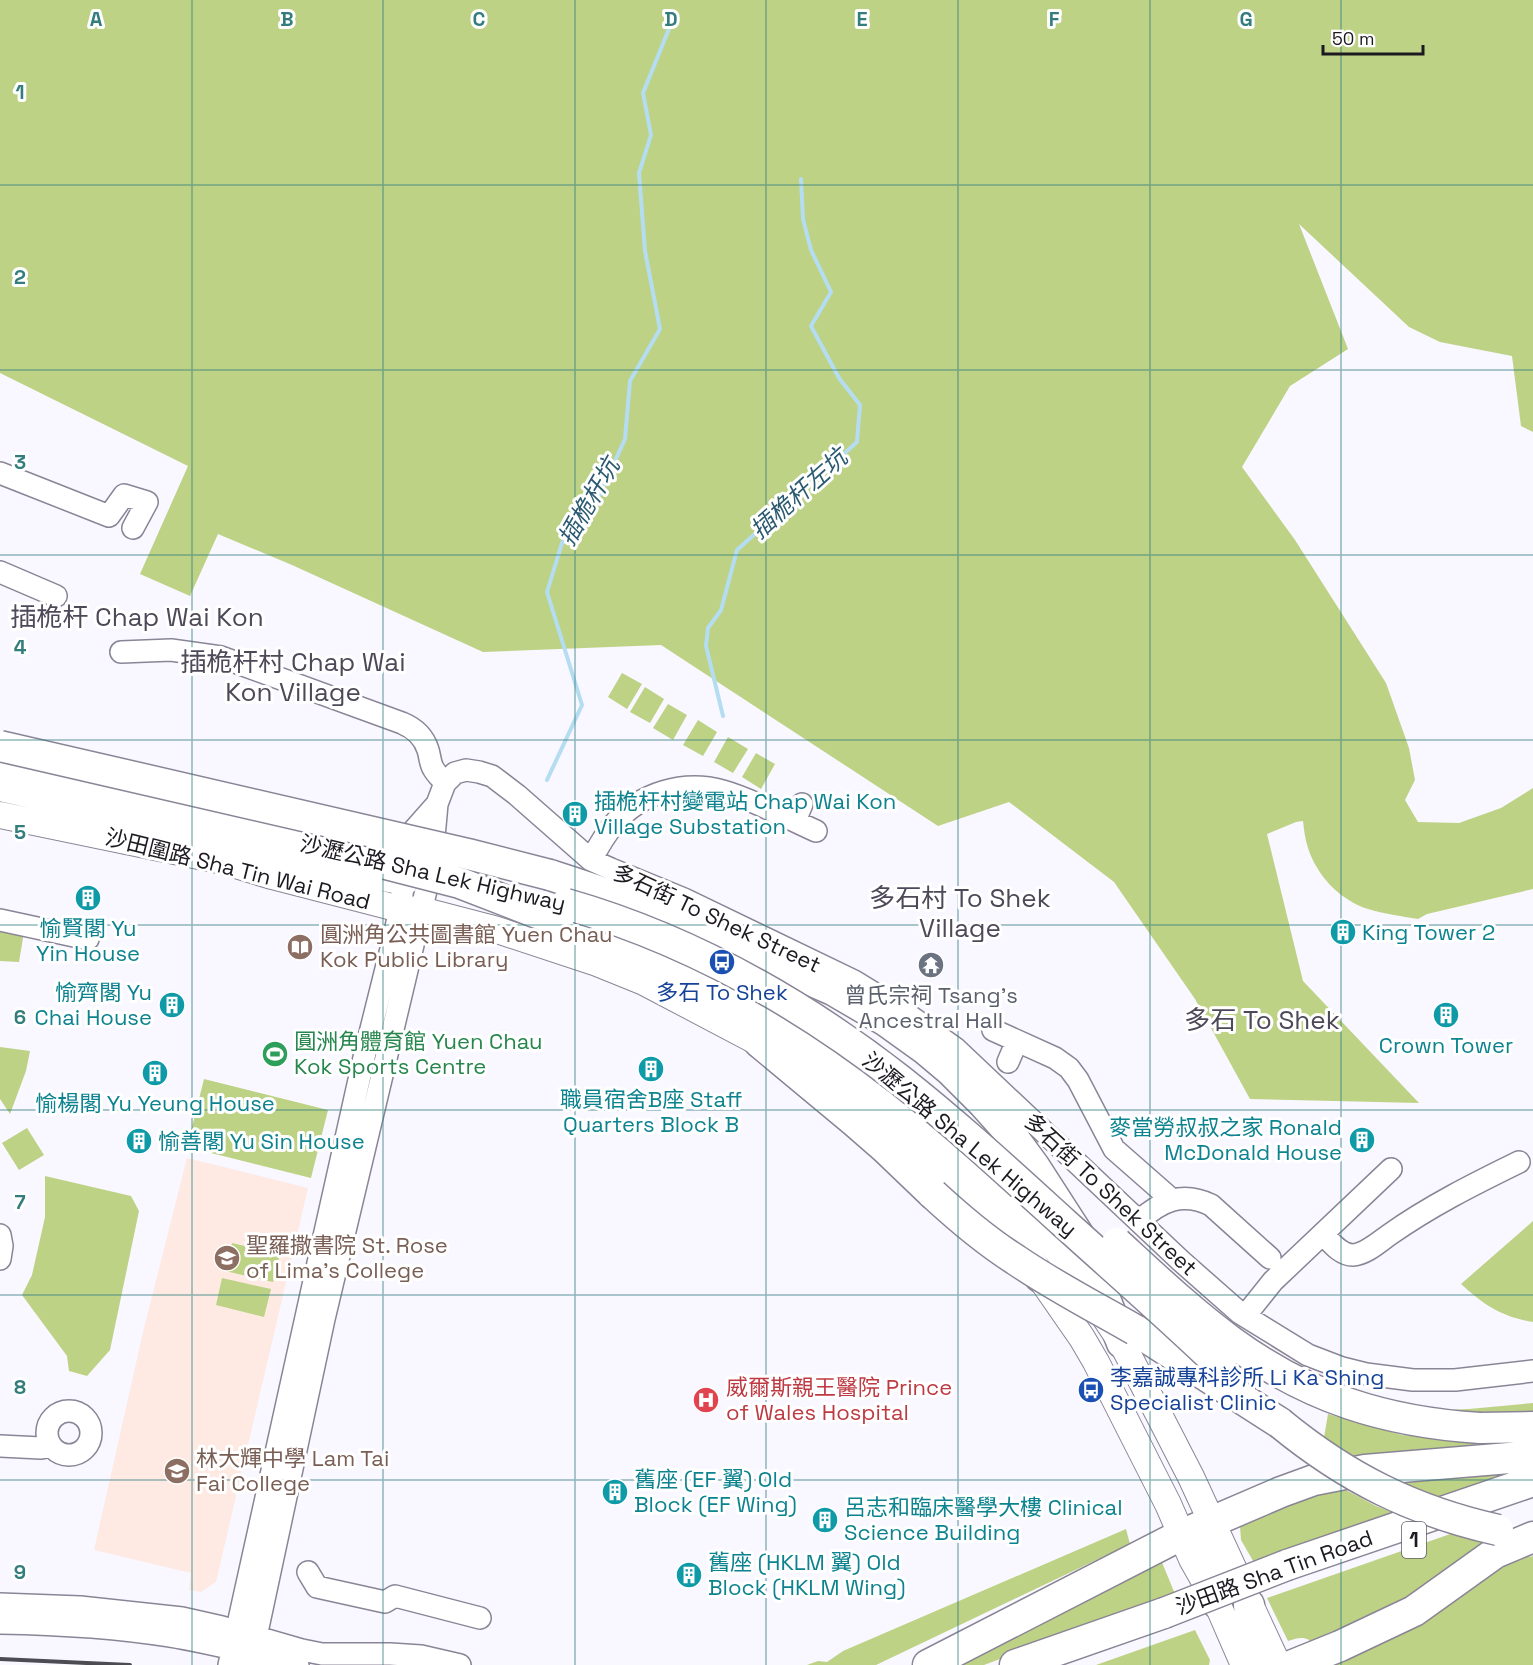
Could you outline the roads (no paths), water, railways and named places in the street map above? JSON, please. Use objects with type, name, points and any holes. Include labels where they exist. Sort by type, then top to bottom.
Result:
[{"type":"highway","name":"沙瀝公路 Sha Lek Highway","points":[[0,746],[468,854],[550,875],[669,916],[764,960],[783,976],[875,1036],[1000,1138],[1187,1306],[1231,1341],[1272,1368],[1332,1398],[1405,1419],[1455,1426],[1533,1427]]},
{"type":"highway","name":"沙瀝公路 Sha Lek Highway","points":[[0,768],[180,810],[460,883],[566,904],[636,927],[753,982],[821,1023],[901,1081],[988,1155],[1209,1355],[1280,1423],[1306,1444],[1342,1469],[1409,1503],[1461,1521],[1533,1535]]},
{"type":"highway","points":[[460,883],[539,913],[656,964],[786,1035],[844,1071],[912,1124],[977,1186],[991,1202],[1040,1277]]},
{"type":"highway","points":[[764,960],[832,990],[886,1021],[950,1070],[1009,1132],[1034,1166],[1092,1256],[1122,1343]]},
{"type":"highway","points":[[759,1042],[877,1141],[971,1227],[1016,1260],[1146,1335],[1280,1423]]},
{"type":"highway","points":[[928,1665],[1181,1535],[1314,1480],[1365,1470],[1533,1456]]},
{"type":"highway","name":"沙田路 Sha Tin Road","points":[[1066,1665],[1168,1620],[1533,1481]]},
{"type":"highway","name":"沙田路 Sha Tin Road","points":[[1291,1573],[1533,1500]]},
{"type":"highway","points":[[1212,1522],[1206,1539],[1210,1556],[1221,1578],[1217,1603]]},
{"type":"highway","points":[[1293,1665],[1340,1646],[1414,1611],[1495,1553],[1533,1535]]},
{"type":"highway","points":[[1249,1605],[1251,1628],[1260,1655],[1260,1665]]},
{"type":"highway","name":"沙田路 Sha Tin Road","points":[[1015,1665],[1168,1620]]},
{"type":"main road","name":"沙田圍路 Sha Tin Wai Road","points":[[0,788],[230,838],[368,875],[403,882],[428,882],[588,925],[642,945],[758,999],[795,1019],[861,1062],[933,1119],[970,1152],[1007,1190],[1047,1237],[1122,1343],[1191,1477],[1278,1665]]},
{"type":"main road","name":"沙田圍路 Sha Tin Wai Road","points":[[0,815],[223,861],[272,876],[504,932],[597,963],[644,982],[817,1075],[898,1136],[928,1162],[1040,1277],[1096,1362],[1168,1504],[1192,1559],[1217,1603],[1244,1665]]},
{"type":"street","points":[[0,473],[109,516],[124,495],[147,502],[134,528]]},
{"type":"street","points":[[0,572],[56,596]]},
{"type":"street","points":[[121,652],[171,650],[221,657],[402,723],[420,735],[435,772],[445,783],[437,804],[428,882],[410,909],[324,1319],[243,1650]]},
{"type":"street","name":"多石街 To Shek Street","points":[[445,783],[455,773],[466,770],[492,776],[591,860],[684,899],[854,981],[903,1011],[955,1048],[1181,1261],[1245,1316],[1308,1355],[1342,1368],[1391,1378],[1424,1381],[1455,1380],[1533,1371]]},
{"type":"street","points":[[591,860],[603,838],[622,815],[644,799],[670,789],[722,790],[742,798],[799,812],[816,831]]},
{"type":"street","points":[[410,909],[403,882],[414,830],[437,804]]},
{"type":"street","points":[[0,920],[88,939]]},
{"type":"street","points":[[993,1030],[1061,1061],[1069,1068],[1078,1080],[1114,1149],[1171,1199]]},
{"type":"street","points":[[1008,1062],[1017,1041]]},
{"type":"street","points":[[1323,1234],[1343,1252],[1351,1255],[1360,1253],[1371,1248],[1420,1214],[1519,1162]]},
{"type":"street","points":[[1245,1316],[1273,1281],[1391,1169]]},
{"type":"street","points":[[1139,1221],[1153,1209],[1171,1199],[1201,1200],[1211,1205],[1270,1258]]},
{"type":"street","points":[[0,1235],[2,1246],[0,1259]]},
{"type":"street","points":[[0,1446],[41,1448],[51,1446]]},
{"type":"street","points":[[308,1572],[317,1587],[385,1602],[395,1596],[480,1618]]},
{"type":"street","points":[[0,1604],[102,1609],[182,1618],[222,1627],[243,1650],[421,1656],[460,1665]]},
{"type":"street","points":[[0,1623],[108,1628],[169,1636],[243,1650],[298,1665]]},
{"type":"waterway","name":"插桅杆坑","points":[[547,780],[582,705],[547,592],[562,543],[600,494],[625,439],[630,381],[660,329],[645,251],[639,173],[651,135],[643,93],[675,14]]},
{"type":"waterway","name":"插桅杆左坑","points":[[723,716],[706,646],[708,628],[721,610],[737,550],[857,442],[860,405],[839,378],[811,326],[831,292],[811,250],[803,219],[801,179]]},
{"type":"railway","points":[[0,1659],[130,1665]]},
{"type":"place","name":"插桅杆村變電站 Chap Wai Kon Village Substation","points":[[575,814]]},
{"type":"place","name":"愉賢閣 Yu Yin House","points":[[88,898]]},
{"type":"place","name":"King Tower 2","points":[[1343,932]]},
{"type":"place","name":"圓洲角公共圖書館 Yuen Chau Kok Public Library","points":[[300,947]]},
{"type":"place","name":"多石 To Shek","points":[[722,962]]},
{"type":"place","name":"曾氏宗祠 Tsang's Ancestral Hall","points":[[931,965]]},
{"type":"place","name":"愉齊閣 Yu Chai House","points":[[172,1005]]},
{"type":"place","name":"Crown Tower","points":[[1446,1015]]},
{"type":"place","name":"圓洲角體育館 Yuen Chau Kok Sports Centre","points":[[275,1054]]},
{"type":"place","name":"職員宿舍B座 Staff Quarters Block B","points":[[651,1069]]},
{"type":"place","name":"愉楊閣 Yu Yeung House","points":[[155,1073]]},
{"type":"place","name":"麥當勞叔叔之家 Ronald McDonald House","points":[[1362,1140]]},
{"type":"place","name":"愉善閣 Yu Sin House","points":[[139,1141]]},
{"type":"place","name":"聖羅撒書院 St. Rose of Lima's College","points":[[227,1258]]},
{"type":"place","name":"李嘉誠專科診所 Li Ka Shing Specialist Clinic","points":[[1091,1390]]},
{"type":"place","name":"威爾斯親王醫院 Prince of Wales Hospital","points":[[706,1400]]},
{"type":"place","name":"林大輝中學 Lam Tai Fai College","points":[[177,1471]]},
{"type":"place","name":"舊座 (EF 翼) Old Block (EF Wing)","points":[[615,1492]]},
{"type":"place","name":"呂志和臨床醫學大樓 Clinical Science Building","points":[[825,1520]]},
{"type":"place","name":"舊座 (HKLM 翼) Old Block (HKLM Wing)","points":[[689,1575]]},
{"type":"district","name":"插桅杆 Chap Wai Kon","points":[[137,617]]},
{"type":"district","name":"插桅杆村 Chap Wai Kon Village","points":[[293,677]]},
{"type":"district","name":"多石村 To Shek Village","points":[[960,913]]},
{"type":"district","name":"多石 To Shek","points":[[1262,1020]]}]
